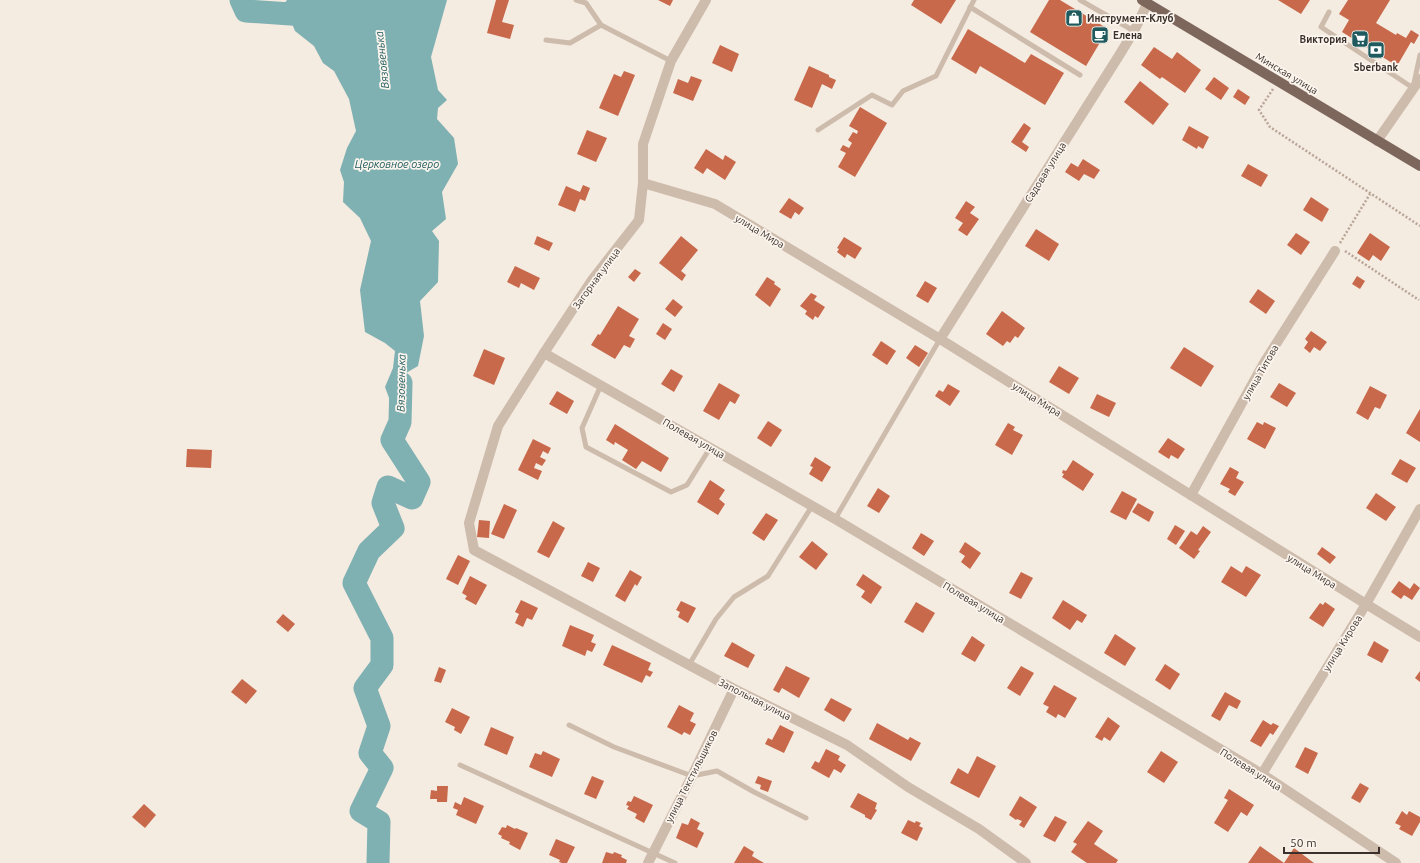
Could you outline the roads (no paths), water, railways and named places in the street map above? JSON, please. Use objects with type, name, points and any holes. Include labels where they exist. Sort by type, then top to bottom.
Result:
[{"type":"main road","name":"Минская улица","points":[[1144,2],[1420,166]]},
{"type":"street","name":"Загорная улица","points":[[474,550],[469,523],[498,426],[592,280],[639,220],[643,183],[642,144],[671,60],[706,0]]},
{"type":"street","name":"Садовая улица","points":[[940,339],[1134,31],[1144,2]]},
{"type":"street","points":[[1377,141],[1420,79]]},
{"type":"street","name":"улица Мира","points":[[643,183],[715,204],[940,339],[1420,637]]},
{"type":"street","name":"улица Титова","points":[[1191,495],[1264,363],[1336,249]]},
{"type":"street","name":"Полевая улица","points":[[544,353],[835,519],[1262,774],[1396,863]]},
{"type":"street","name":"улица Кирова","points":[[1262,774],[1366,604],[1420,509]]},
{"type":"street","name":"Запольная улица","points":[[474,550],[734,689],[847,745],[908,788],[979,829],[1026,863]]},
{"type":"street","name":"улица Текстильщиков","points":[[648,863],[734,689]]},
{"type":"lane","points":[[576,0],[586,3],[601,25],[671,60]]},
{"type":"lane","points":[[818,130],[872,95],[892,105],[903,91],[936,76],[974,0]]},
{"type":"lane","points":[[1080,0],[1134,31]]},
{"type":"lane","points":[[970,7],[1080,75]]},
{"type":"lane","points":[[1329,12],[1321,27],[1413,88],[1420,55]]},
{"type":"lane","points":[[546,40],[570,43],[601,25]]},
{"type":"lane","points":[[835,519],[940,339]]},
{"type":"lane","points":[[601,385],[582,428],[586,447],[671,492],[687,486],[710,448]]},
{"type":"lane","points":[[689,665],[716,619],[734,596],[768,576],[812,506]]},
{"type":"lane","points":[[569,725],[614,747],[692,776],[717,771],[754,792],[806,818]]},
{"type":"lane","points":[[460,765],[675,863]]},
{"type":"water","name":"Церковное озеро","points":[[287,0],[447,0],[431,57],[438,90],[447,100],[438,108],[437,119],[454,138],[458,164],[442,192],[446,219],[432,231],[439,241],[438,282],[420,301],[424,336],[418,366],[406,373],[405,415],[395,414],[385,387],[393,368],[395,351],[385,343],[365,332],[360,290],[371,241],[360,218],[343,202],[344,182],[340,170],[347,148],[356,131],[349,99],[334,71],[323,63],[314,46],[295,31],[284,4]]},
{"type":"waterway","name":"Вязовенька","points":[[241,0],[246,11],[320,16]]},
{"type":"waterway","name":"Вязовенька","points":[[378,863],[379,822],[361,811],[382,768],[370,753],[379,726],[365,688],[382,665],[382,638],[354,583],[369,551],[393,528],[383,503],[388,487],[412,498],[419,482],[392,440],[400,422],[401,383]]},
{"type":"place","name":"Инструмент-Клуб","points":[[1074,18]]},
{"type":"place","name":"Елена","points":[[1100,35]]},
{"type":"place","name":"Виктория","points":[[1360,39]]},
{"type":"place","name":"Sberbank","points":[[1376,50]]}]
